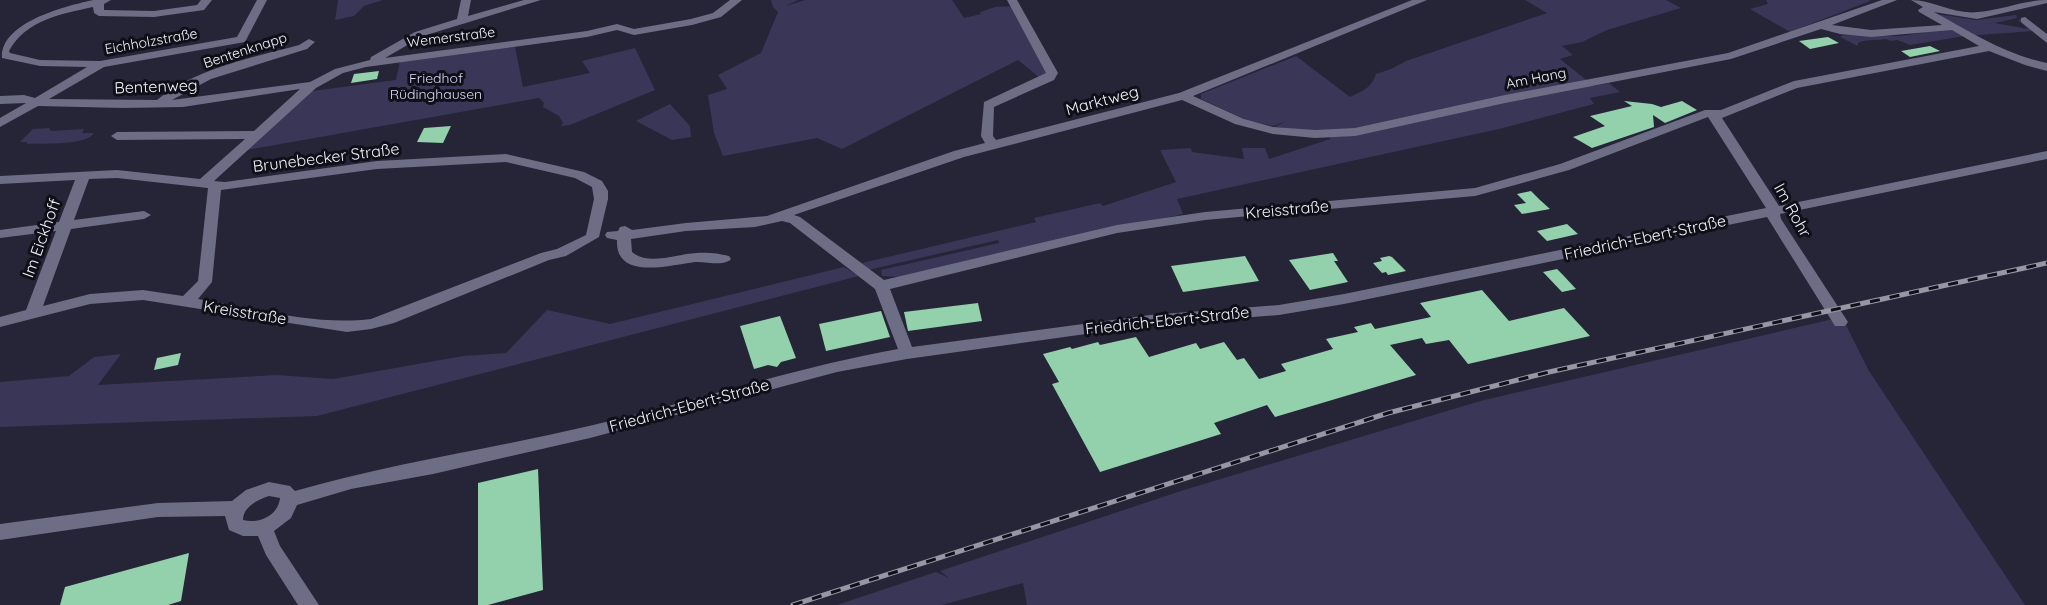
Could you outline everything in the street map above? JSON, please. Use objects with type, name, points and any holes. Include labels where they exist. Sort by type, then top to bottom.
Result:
[{"type":"street","points":[[101,64],[40,63],[6,56],[3,51],[6,43],[16,31],[34,20],[102,1],[99,13],[104,15],[154,14],[200,8],[207,0]]},
{"type":"street","name":"Eichholzstraße","points":[[0,123],[34,101],[101,64],[241,40],[262,0]]},
{"type":"street","points":[[462,21],[466,0]]},
{"type":"street","points":[[366,64],[419,34],[536,0]]},
{"type":"street","name":"Wemerstraße","points":[[209,185],[312,85],[339,71],[366,64],[587,34],[617,27],[632,33],[709,18],[737,0]]},
{"type":"street","points":[[993,145],[987,136],[988,105],[1050,77],[1052,73],[1022,14],[1012,0]]},
{"type":"street","name":"Marktweg","points":[[784,216],[792,211],[993,145],[1183,96],[1399,4],[1422,0]]},
{"type":"street","name":"Am Hang","points":[[1183,96],[1246,124],[1265,128],[1333,134],[1355,132],[1505,99],[1731,56],[1782,37],[1824,26],[1893,0]]},
{"type":"street","points":[[1920,5],[1972,16],[1991,15],[2032,1],[2047,0]]},
{"type":"street","points":[[1920,5],[1952,27],[1990,47],[2029,63],[2047,67]]},
{"type":"street","points":[[2025,20],[2047,40]]},
{"type":"street","points":[[1824,26],[1843,32],[1888,34],[1952,27]]},
{"type":"street","name":"Bentenknapp","points":[[160,104],[178,89],[303,47],[309,42]]},
{"type":"street","name":"Kreisstraße","points":[[881,286],[1117,229],[1205,216],[1475,192],[1502,187],[1709,113],[1715,116],[1799,84],[1990,47]]},
{"type":"street","name":"Bentenweg","points":[[0,100],[43,103],[160,104],[201,101],[312,85]]},
{"type":"street","name":"Im Rohr","points":[[1715,116],[1773,207],[1774,219],[1840,322]]},
{"type":"street","points":[[117,136],[258,135]]},
{"type":"street","name":"Friedrich-Ebert-Straße","points":[[290,500],[351,482],[433,467],[590,432],[827,369],[907,353],[1150,320],[1279,310],[1333,301],[2047,155]]},
{"type":"street","name":"Brunebecker Straße","points":[[0,180],[117,174],[209,185],[377,165],[506,158],[579,175],[593,181],[599,188],[601,200],[592,237]]},
{"type":"street","name":"Im Eickhoff","points":[[32,314],[84,174]]},
{"type":"street","points":[[185,303],[205,282],[209,185]]},
{"type":"street","points":[[0,234],[144,215]]},
{"type":"street","points":[[784,216],[800,223],[881,286],[907,353]]},
{"type":"street","name":"Kreisstraße","points":[[0,322],[77,304],[157,299],[347,327],[370,324],[546,256],[561,253],[592,237],[660,233],[677,228],[722,223],[761,222],[784,216]]},
{"type":"street","points":[[621,234],[624,251],[629,258],[637,261],[657,262],[705,256],[724,259]]},
{"type":"street","points":[[268,489],[284,491],[290,500],[281,516],[263,527],[250,530],[239,528],[233,521],[237,508],[248,497],[268,489]]},
{"type":"street","points":[[0,532],[158,510],[237,508]]},
{"type":"street","points":[[263,527],[273,550],[309,605]]},
{"type":"green space","points":[[338,0],[383,0],[364,6],[354,16],[335,20]]},
{"type":"green space","points":[[771,0],[798,0],[786,6],[805,0],[952,0],[964,18],[981,14],[980,12],[995,7],[1014,6],[1048,71],[1040,78],[1018,60],[842,149],[817,138],[723,156],[714,133],[708,95],[727,89],[718,75],[761,53],[778,12]]},
{"type":"green space","points":[[1525,0],[1666,0],[1681,8],[1607,30],[1582,42],[1562,46],[1573,55],[1560,59],[1594,86],[1609,83],[1620,92],[1590,98],[1594,104],[1499,129],[1177,199],[1183,214],[899,277],[882,276],[881,270],[999,243],[998,240],[868,270],[862,263],[1036,222],[1034,218],[1100,203],[1103,206],[1176,182],[1160,150],[1191,148],[1192,152],[1244,159],[1242,148],[1265,148],[1269,159],[1330,139],[1328,132],[1274,127],[1287,121],[1273,126],[1249,121],[1201,99],[1201,94],[1296,56],[1350,97],[1369,86],[1376,74],[1406,61],[1547,13]]},
{"type":"green space","points":[[1766,0],[1870,1],[1790,32],[1750,9],[1768,4]]},
{"type":"green space","points":[[1937,14],[1976,20],[2016,15],[2017,18],[1995,23],[2028,29],[2018,20],[2021,19],[2034,31],[1965,36],[1910,45],[1886,39],[1864,41],[1858,43],[1858,46],[1840,37],[1843,35],[1900,36],[1947,29]]},
{"type":"green space","name":"Friedhof Rüdinghausen","points":[[515,47],[523,87],[590,73],[582,61],[635,48],[655,90],[570,125],[561,126],[563,123],[559,116],[543,107],[544,103],[539,98],[247,150],[312,91],[396,80],[400,61]]},
{"type":"green space","points":[[670,104],[690,126],[691,137],[672,140],[636,121]]},
{"type":"green space","points":[[49,128],[51,131],[84,129],[82,133],[94,133],[74,142],[27,144],[27,142],[20,142],[33,129]]},
{"type":"green space","points":[[844,267],[859,276],[317,416],[0,427],[0,382],[69,376],[94,357],[121,354],[98,385],[277,375],[333,379],[463,356],[506,353],[547,310],[610,324]]},
{"type":"green space","points":[[1842,317],[1869,371],[2025,605],[1027,605],[1023,583],[942,605],[837,605],[936,572],[949,578],[940,571],[1184,490],[1480,401]]},
{"type":"building","points":[[1828,37],[1839,43],[1810,49],[1799,41]]},
{"type":"building","points":[[1930,46],[1940,51],[1910,57],[1901,51]]},
{"type":"building","points":[[379,71],[377,79],[351,83],[354,74]]},
{"type":"building","points":[[1624,101],[1661,107],[1682,101],[1697,110],[1665,123],[1653,115],[1654,127],[1592,148],[1573,137],[1605,126],[1590,116],[1632,106]]},
{"type":"building","points":[[451,126],[443,143],[417,142],[424,128]]},
{"type":"building","points":[[1531,191],[1550,209],[1522,214],[1514,205],[1526,203],[1517,194]]},
{"type":"building","points":[[1567,224],[1578,234],[1547,241],[1537,231]]},
{"type":"building","points":[[1333,253],[1338,261],[1334,261],[1348,282],[1310,290],[1289,260]]},
{"type":"building","points":[[1245,256],[1259,281],[1183,292],[1171,266]]},
{"type":"building","points":[[1389,256],[1406,271],[1388,275],[1386,272],[1382,273],[1373,263]]},
{"type":"building","points":[[1557,269],[1576,289],[1562,292],[1543,272]]},
{"type":"building","points":[[1482,290],[1509,321],[1564,308],[1590,336],[1468,364],[1449,340],[1426,344],[1422,338],[1390,345],[1416,375],[1275,417],[1267,405],[1214,423],[1221,434],[1100,472],[1052,384],[1059,382],[1043,354],[1070,347],[1072,349],[1098,342],[1100,345],[1136,337],[1149,357],[1196,343],[1200,349],[1224,342],[1237,360],[1244,358],[1259,379],[1286,371],[1281,364],[1333,349],[1326,339],[1358,332],[1354,327],[1371,323],[1375,329],[1431,317],[1420,303]]},
{"type":"building","points":[[978,303],[982,321],[908,331],[904,312]]},
{"type":"building","points":[[881,311],[890,337],[826,351],[819,324]]},
{"type":"building","points":[[780,316],[796,358],[781,362],[777,367],[768,365],[754,369],[740,326]]},
{"type":"building","points":[[181,353],[178,365],[154,370],[157,358]]},
{"type":"building","points":[[538,469],[543,590],[488,605],[478,605],[478,483]]},
{"type":"building","points":[[189,553],[181,601],[168,605],[60,605],[65,587]]},
{"type":"railway","points":[[793,605],[1388,413],[1549,372],[2047,263]]}]
